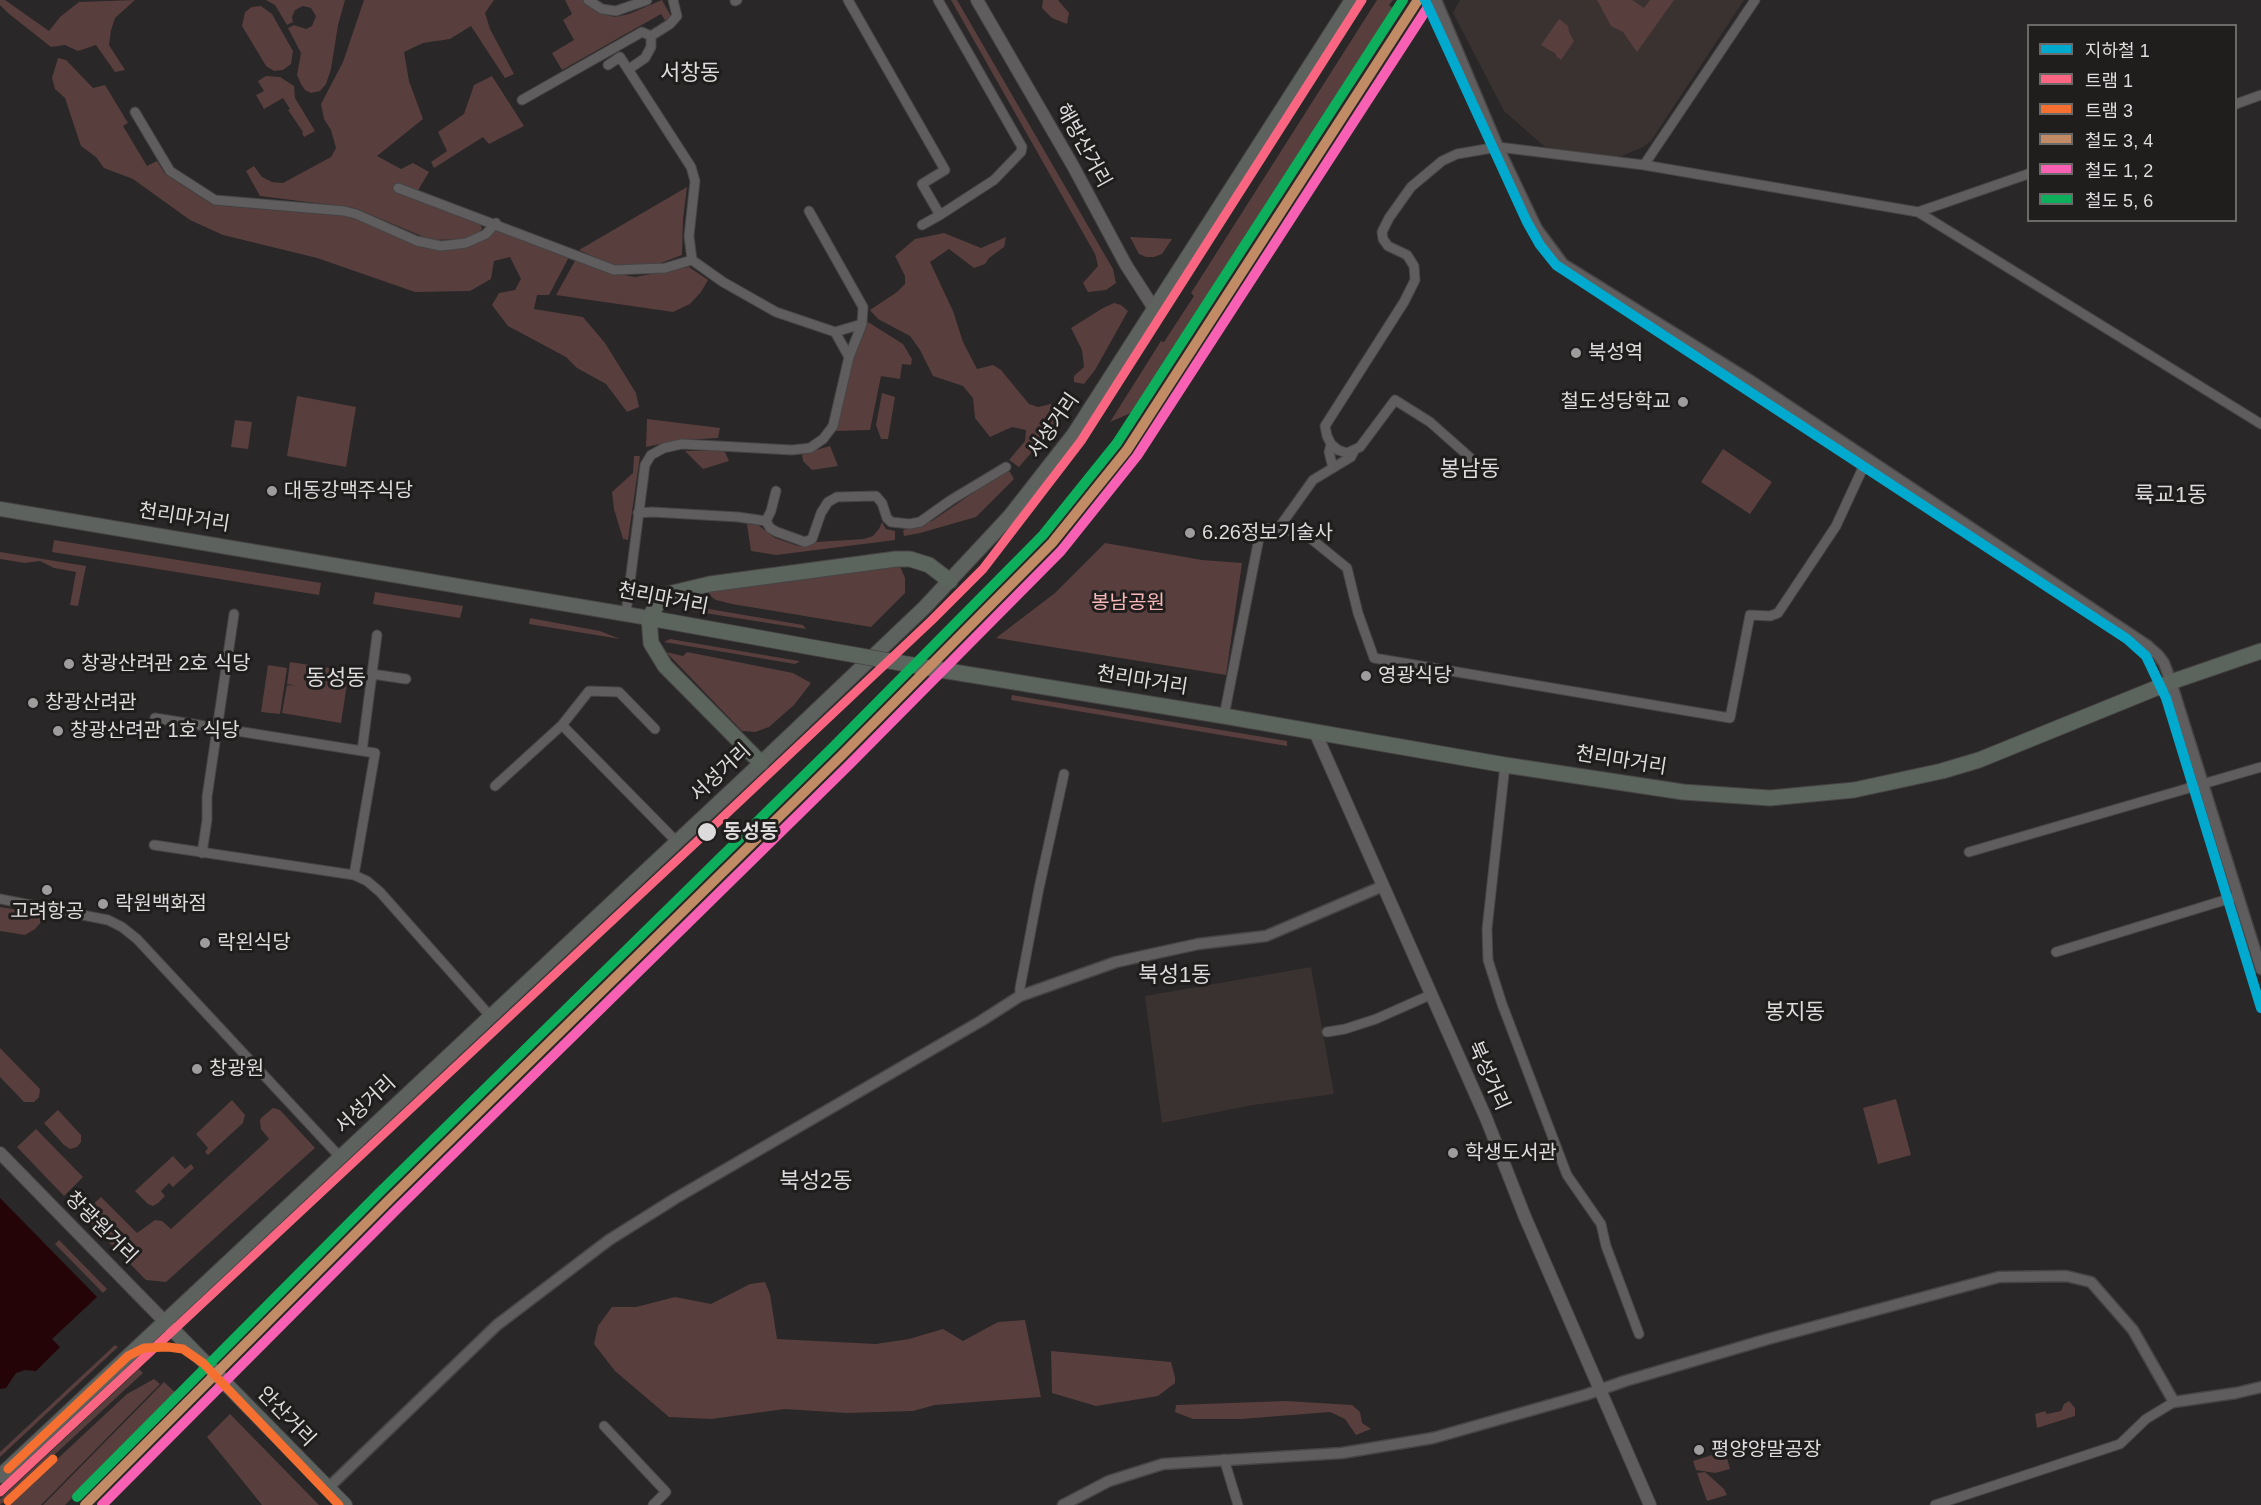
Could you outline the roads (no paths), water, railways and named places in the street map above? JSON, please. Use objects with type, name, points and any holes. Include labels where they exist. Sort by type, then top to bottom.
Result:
[{"type":"highway","points":[[760,763],[665,666],[651,643],[649,618],[658,603],[672,593],[710,584],[883,560],[910,559],[929,565],[950,580]]},
{"type":"highway","name":"천리마거리","points":[[649,618],[1505,765],[1683,792],[1770,798],[1833,793],[1898,782],[1979,760],[2171,682],[2261,651]]},
{"type":"main road","name":"해방산거리","points":[[977,0],[1073,166],[1126,265],[1155,310]]},
{"type":"main road","name":"서성거리","points":[[0,1476],[169,1326],[340,1156],[760,763],[950,580],[1010,516],[1074,434],[1352,0]]},
{"type":"main road","name":"천리마거리","points":[[0,509],[649,618]]},
{"type":"main road","name":"북성거리","points":[[1315,732],[1486,1118],[1650,1505]]},
{"type":"main road","name":"창광원거리","points":[[0,1153],[169,1326]]},
{"type":"main road","name":"안산거리","points":[[169,1326],[345,1505]]},
{"type":"street","points":[[588,0],[602,9],[616,11],[647,0]]},
{"type":"street","points":[[651,36],[670,24],[677,16],[673,0]]},
{"type":"street","points":[[848,0],[945,170],[922,184],[940,215]]},
{"type":"street","points":[[922,225],[987,187],[1021,152],[1022,147],[938,0]]},
{"type":"street","points":[[1436,0],[1498,147],[1537,229],[1563,264],[1748,379],[2148,646],[2164,663],[2261,969]]},
{"type":"street","points":[[1644,165],[1755,0]]},
{"type":"street","points":[[522,100],[642,32],[651,36]]},
{"type":"street","points":[[629,69],[645,58],[651,47],[651,36]]},
{"type":"street","points":[[608,65],[620,57],[691,167],[695,181],[688,236],[693,260],[723,282],[776,312],[835,332],[862,324]]},
{"type":"street","points":[[2237,103],[2261,95]]},
{"type":"street","points":[[135,112],[170,171],[215,200],[356,213],[417,241],[441,246],[466,243],[486,234],[496,223]]},
{"type":"street","points":[[1474,461],[1430,422],[1395,400],[1360,447],[1347,453],[1331,444],[1325,426],[1404,302],[1415,280],[1414,266],[1407,255],[1388,246],[1383,239],[1382,232],[1389,218],[1411,187],[1442,161],[1457,154],[1498,147],[1644,165],[1918,212],[2261,424]]},
{"type":"street","points":[[1918,212],[2027,174]]},
{"type":"street","points":[[398,188],[496,223],[614,270],[665,268],[693,260]]},
{"type":"street","points":[[626,614],[645,465],[651,455],[664,448],[682,444],[792,450],[810,448],[823,439],[833,426],[849,357],[864,315],[861,300],[809,211]]},
{"type":"street","points":[[835,332],[849,357]]},
{"type":"street","points":[[1331,444],[1329,452],[1333,468]]},
{"type":"street","points":[[1278,529],[1313,480],[1351,457],[1355,449]]},
{"type":"street","points":[[1224,716],[1261,528],[1304,533],[1347,568],[1358,613],[1374,658],[1730,718],[1750,615],[1770,616],[1778,613],[1836,526],[1868,459]]},
{"type":"street","points":[[766,521],[770,528],[777,532],[806,542],[812,539],[821,513],[828,502],[837,497],[876,496],[891,522],[903,525],[920,522],[951,500],[1006,467]]},
{"type":"street","points":[[766,521],[776,491]]},
{"type":"street","points":[[638,513],[738,517],[766,521]]},
{"type":"street","points":[[202,853],[234,614]]},
{"type":"street","points":[[362,751],[377,635]]},
{"type":"street","points":[[372,674],[406,679]]},
{"type":"street","points":[[495,786],[562,725],[588,691],[619,692],[655,729]]},
{"type":"street","points":[[155,718],[375,753],[354,875]]},
{"type":"street","points":[[562,725],[676,841]]},
{"type":"street","points":[[1505,765],[1487,929],[1488,960],[1502,1004],[1568,1175],[1601,1224],[1606,1246],[1639,1334]]},
{"type":"street","points":[[1969,852],[2261,767]]},
{"type":"street","points":[[1020,996],[1039,888],[1064,774]]},
{"type":"street","points":[[154,845],[354,875],[367,881],[380,892],[491,1017]]},
{"type":"street","points":[[328,1488],[497,1325],[609,1240],[676,1198],[981,1021],[1020,996],[1116,962],[1198,944],[1266,936],[1383,886]]},
{"type":"street","points":[[2056,952],[2238,896]]},
{"type":"street","points":[[0,899],[108,920],[129,933],[340,1156]]},
{"type":"street","points":[[1327,1032],[1376,1019],[1430,995]]},
{"type":"street","points":[[1063,1505],[1109,1481],[1163,1464],[1342,1454],[1433,1438],[1768,1339],[1999,1277],[2066,1276],[2091,1282],[2133,1330],[2174,1402]]},
{"type":"street","points":[[1935,1505],[2120,1444],[2146,1419],[2174,1402],[2261,1387]]},
{"type":"street","points":[[604,1426],[666,1492],[653,1505]]},
{"type":"street","points":[[1224,1459],[1238,1505]]},
{"type":"metro line","name":"1","points":[[1425,0],[1527,222],[1540,245],[1556,265],[2127,639],[2146,656],[2166,698],[2261,1008]]},
{"type":"tram line","name":"1","points":[[0,1492],[707,832],[983,569],[1081,441],[1362,0]]},
{"type":"tram line","name":"3","points":[[8,1469],[128,1356],[144,1348],[168,1347],[183,1349],[203,1363],[339,1505]]},
{"type":"tram line","name":"3","points":[[8,1501],[53,1459]]},
{"type":"place","name":"북성역","points":[[1576,353]]},
{"type":"place","name":"철도성당학교","points":[[1683,402]]},
{"type":"place","name":"대동강맥주식당","points":[[272,491]]},
{"type":"place","name":"6.26정보기술사","points":[[1190,533]]},
{"type":"place","name":"창광산려관 2호 식당","points":[[69,664]]},
{"type":"place","name":"영광식당","points":[[1366,676]]},
{"type":"place","name":"창광산려관","points":[[33,703]]},
{"type":"place","name":"창광산려관 1호 식당","points":[[58,731]]},
{"type":"place","name":"동성동","points":[[707,832]]},
{"type":"place","name":"고려항공","points":[[47,890]]},
{"type":"place","name":"락원백화점","points":[[103,904]]},
{"type":"place","name":"락왼식당","points":[[205,943]]},
{"type":"place","name":"창광원","points":[[197,1069]]},
{"type":"place","name":"학생도서관","points":[[1453,1153]]},
{"type":"place","name":"평양양말공장","points":[[1699,1450]]},
{"type":"district","name":"서창동","points":[[690,74]]},
{"type":"district","name":"봉남동","points":[[1470,470]]},
{"type":"district","name":"륙교1동","points":[[2171,496]]},
{"type":"district","name":"동성동","points":[[336,679]]},
{"type":"district","name":"북성1동","points":[[1175,976]]},
{"type":"district","name":"봉지동","points":[[1795,1013]]},
{"type":"district","name":"북성2동","points":[[816,1182]]},
{"type":"park label","name":"봉남공원","points":[[1128,603]]}]
